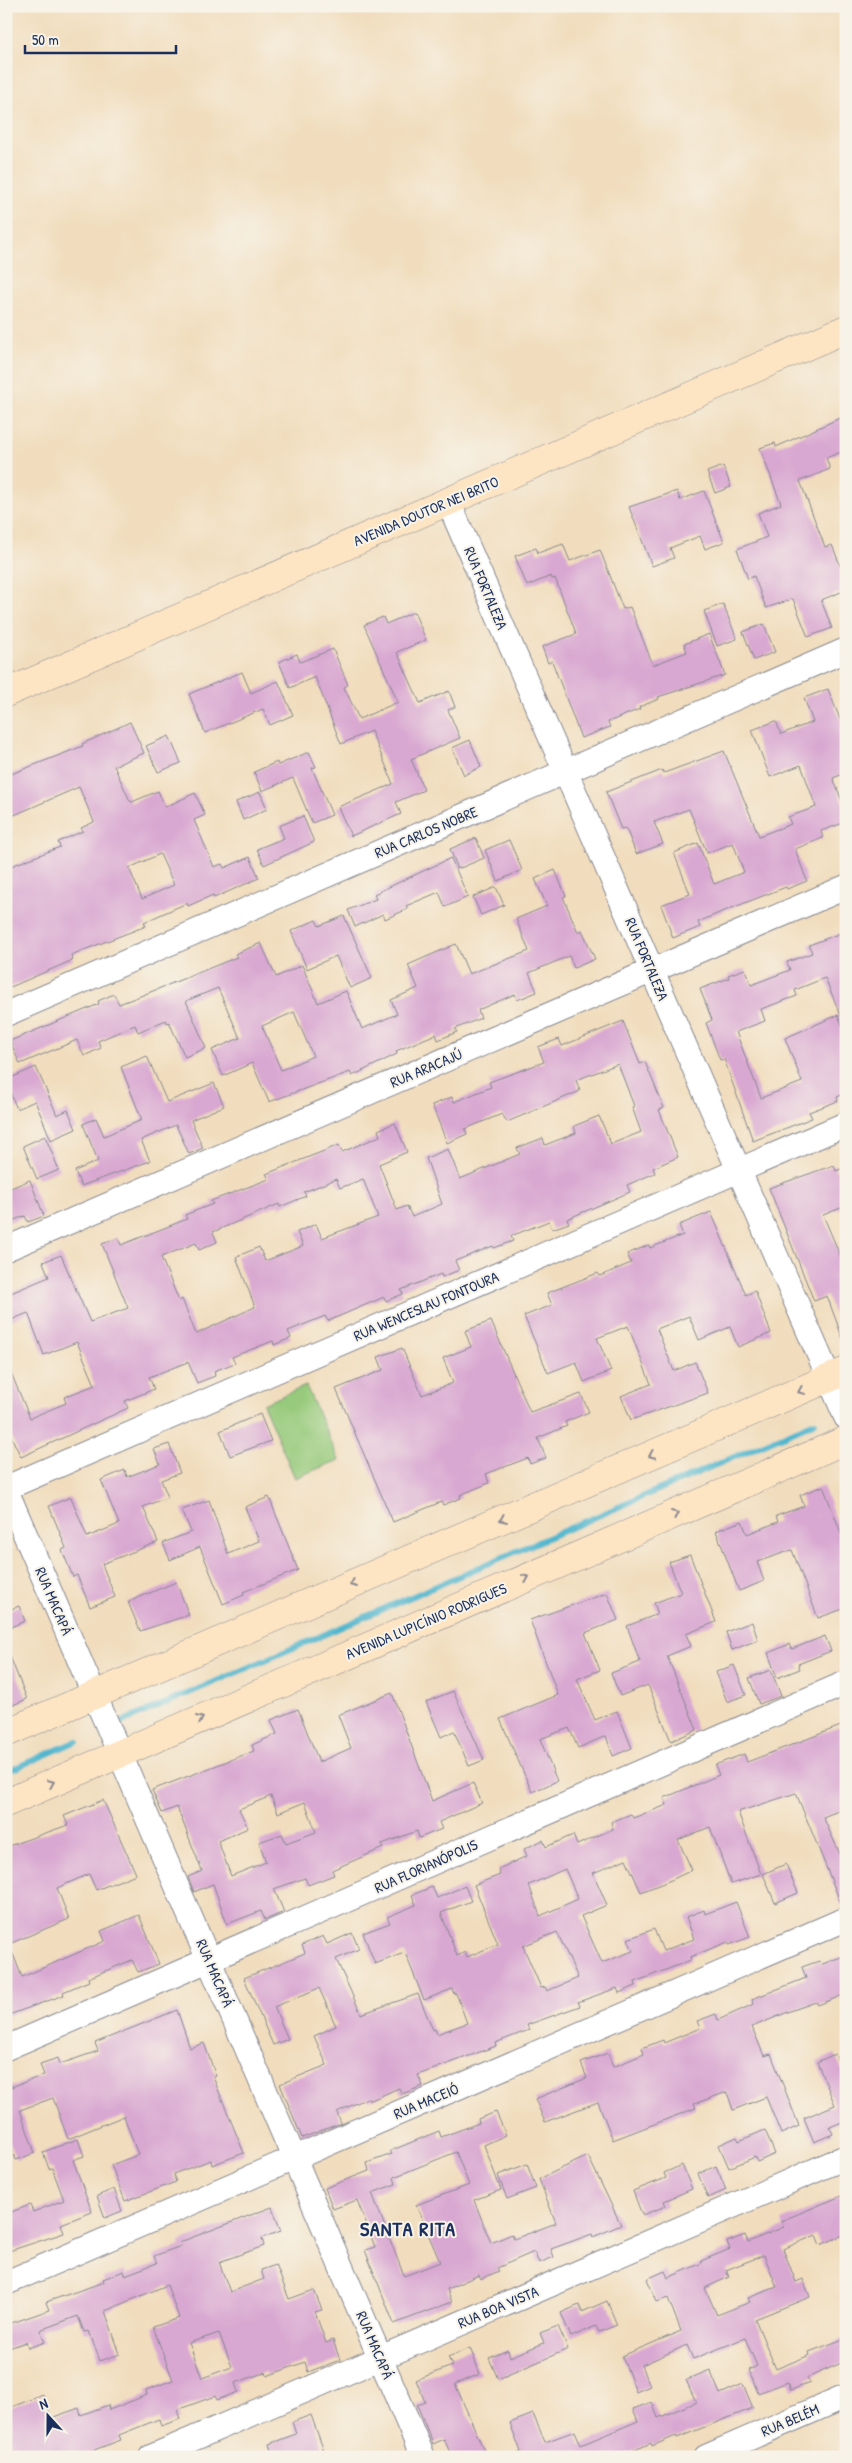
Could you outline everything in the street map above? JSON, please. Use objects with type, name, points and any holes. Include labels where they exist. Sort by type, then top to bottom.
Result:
[{"type":"street","name":"AVENIDA DOUTOR NEI BRITO","points":[[6,693],[846,329]]},
{"type":"street","name":"RUA FORTALEZA","points":[[448,501],[739,1170],[837,1375],[846,1417]]},
{"type":"street","name":"RUA CARLOS NOBRE","points":[[6,1014],[846,650]]},
{"type":"street","name":"RUA ARACAJÚ","points":[[6,1249],[846,887]]},
{"type":"street","name":"RUA WENCESLAU FONTOURA","points":[[6,1489],[846,1124]]},
{"type":"street","points":[[6,1733],[837,1375]]},
{"type":"street","name":"AVENIDA LUPICÍNIO RODRIGUES","points":[[6,1803],[846,1440]]},
{"type":"street","name":"RUA MACAPÁ","points":[[6,1489],[423,2457]]},
{"type":"street","name":"RUA FLORIANÓPOLIS","points":[[6,2048],[846,1683]]},
{"type":"street","name":"RUA MACEIÓ","points":[[6,2283],[846,1919]]},
{"type":"street","name":"RUA BOA VISTA","points":[[151,2457],[846,2157]]},
{"type":"street","name":"RUA BELÉM","points":[[706,2457],[846,2396]]},
{"type":"green space","points":[[306,1386],[339,1460],[295,1478],[263,1404]]},
{"type":"building","points":[[840,418],[846,433],[846,450],[826,458],[830,469],[800,481],[825,547],[832,545],[846,580],[846,590],[821,600],[832,628],[808,637],[793,599],[766,608],[754,576],[748,579],[737,549],[767,537],[758,513],[781,504],[760,448],[775,443],[776,447]]},
{"type":"building","points":[[723,466],[731,487],[715,493],[707,472]]},
{"type":"building","points":[[677,491],[680,500],[704,491],[724,542],[705,549],[700,536],[670,548],[674,558],[652,566],[629,507]]},
{"type":"building","points":[[563,544],[570,561],[600,550],[623,609],[630,607],[653,665],[687,652],[684,644],[709,634],[725,675],[658,697],[659,699],[639,707],[640,709],[608,722],[610,727],[581,738],[552,661],[548,663],[542,647],[576,634],[574,628],[555,578],[552,579],[551,576],[527,586],[515,556],[536,548],[538,553]]},
{"type":"building","points":[[723,604],[737,639],[717,646],[704,611]]},
{"type":"building","points":[[414,612],[426,640],[397,652],[420,703],[449,691],[455,707],[448,710],[460,738],[411,759],[424,790],[396,802],[401,814],[351,836],[338,807],[393,784],[386,766],[371,731],[341,744],[315,677],[290,688],[279,662],[297,654],[300,662],[333,649],[348,685],[344,687],[359,719],[398,702],[364,625],[383,617],[386,624]]},
{"type":"building","points":[[764,624],[775,652],[754,660],[743,632]]},
{"type":"building","points":[[242,672],[251,693],[278,681],[293,715],[270,725],[263,709],[205,733],[189,694]]},
{"type":"building","points":[[828,689],[846,734],[846,773],[833,778],[846,811],[846,822],[821,831],[823,838],[795,849],[807,881],[787,889],[786,887],[719,913],[698,922],[700,927],[673,938],[661,905],[690,894],[674,853],[698,843],[714,884],[744,872],[733,843],[707,853],[689,809],[654,822],[663,844],[636,854],[626,828],[621,829],[606,792],[662,770],[664,773],[724,751],[759,836],[791,824],[788,817],[816,807],[801,765],[770,777],[752,730],[776,721],[781,734],[813,722],[804,698]]},
{"type":"building","points":[[130,722],[144,753],[114,766],[130,801],[132,802],[158,791],[165,807],[195,793],[205,815],[194,820],[214,867],[222,864],[224,868],[250,857],[259,878],[214,898],[213,895],[188,906],[187,903],[144,922],[146,926],[71,955],[73,960],[6,989],[6,868],[60,847],[58,842],[83,831],[81,828],[94,822],[79,787],[12,816],[6,803],[6,776],[83,746],[82,744]],"holes":[[[160,854],[174,885],[142,899],[129,868]]]},
{"type":"building","points":[[169,736],[181,763],[158,772],[146,746]]},
{"type":"building","points":[[470,740],[481,767],[464,775],[452,748]]},
{"type":"building","points":[[309,752],[316,767],[312,768],[332,815],[312,823],[293,778],[262,791],[254,772],[277,762],[278,765]]},
{"type":"building","points":[[260,792],[267,809],[243,820],[236,802]]},
{"type":"building","points":[[303,816],[314,842],[264,865],[257,849],[284,838],[279,826]]},
{"type":"building","points":[[476,838],[484,858],[458,869],[450,849]]},
{"type":"building","points":[[509,840],[522,870],[498,881],[485,850]]},
{"type":"building","points":[[451,858],[468,897],[445,907],[439,892],[406,906],[408,909],[385,919],[383,914],[355,927],[348,910],[376,899],[374,894]]},
{"type":"building","points":[[555,870],[566,896],[563,897],[578,932],[582,930],[595,959],[574,968],[569,956],[529,973],[537,992],[517,1000],[515,994],[478,1010],[481,1018],[455,1029],[457,1032],[438,1040],[436,1034],[396,1051],[397,1054],[352,1076],[350,1072],[269,1102],[252,1063],[223,1076],[212,1050],[240,1038],[218,988],[186,1001],[206,1048],[185,1057],[169,1022],[167,1023],[166,1020],[138,1032],[135,1025],[98,1041],[101,1048],[84,1056],[77,1040],[20,1064],[10,1041],[99,1004],[98,1001],[114,994],[119,1004],[237,957],[235,954],[261,943],[276,977],[302,965],[318,1003],[346,991],[362,1029],[397,1014],[391,1000],[418,988],[408,965],[456,944],[469,974],[529,951],[516,919],[547,906],[535,879]],"holes":[[[294,1012],[313,1056],[281,1070],[262,1026]]]},
{"type":"building","points":[[496,887],[504,905],[481,915],[473,897]]},
{"type":"building","points":[[344,916],[372,978],[350,988],[336,956],[307,969],[291,931],[316,920],[319,926]]},
{"type":"building","points":[[846,931],[846,1028],[825,978],[795,990],[797,996],[761,1009],[765,1021],[736,1032],[761,1098],[802,1082],[785,1038],[838,1015],[846,1034],[846,1093],[837,1097],[838,1101],[809,1112],[812,1118],[753,1141],[724,1059],[720,1060],[706,1023],[712,1020],[700,989],[729,978],[728,975],[745,969],[751,985],[790,970],[787,962],[812,953],[809,945]]},
{"type":"building","points":[[623,1021],[640,1064],[645,1062],[664,1108],[659,1110],[678,1157],[653,1168],[655,1173],[627,1185],[630,1192],[567,1219],[569,1223],[552,1229],[549,1221],[511,1236],[513,1241],[494,1248],[493,1246],[455,1261],[459,1270],[442,1277],[441,1274],[401,1290],[403,1294],[386,1301],[384,1297],[328,1321],[325,1316],[288,1331],[291,1338],[274,1345],[273,1341],[232,1357],[235,1363],[214,1371],[215,1376],[197,1383],[188,1362],[149,1377],[154,1389],[125,1401],[128,1408],[21,1457],[6,1426],[6,1361],[30,1418],[66,1403],[64,1397],[95,1385],[77,1342],[44,1355],[28,1313],[6,1322],[6,1295],[49,1277],[43,1262],[61,1255],[90,1322],[128,1308],[102,1244],[118,1238],[121,1245],[187,1219],[185,1215],[213,1204],[211,1201],[269,1179],[266,1174],[339,1145],[342,1152],[380,1136],[378,1130],[395,1123],[407,1152],[379,1164],[397,1210],[407,1206],[412,1217],[442,1204],[426,1158],[448,1149],[460,1179],[520,1154],[517,1148],[543,1138],[545,1145],[576,1133],[574,1126],[599,1116],[611,1144],[641,1132],[632,1107],[634,1106],[618,1064],[576,1080],[580,1091],[507,1122],[502,1114],[465,1129],[467,1134],[447,1143],[432,1105],[452,1097],[454,1102],[491,1087],[489,1082],[544,1062],[538,1047],[559,1039],[562,1046]],"holes":[[[336,1179],[340,1188],[363,1179],[378,1217],[322,1238],[316,1224],[297,1232],[303,1246],[265,1261],[259,1247],[236,1257],[255,1307],[196,1334],[182,1299],[179,1301],[161,1257],[196,1243],[199,1250],[217,1242],[213,1232],[279,1204],[280,1207],[306,1196],[304,1192]]]},
{"type":"building","points":[[147,1056],[167,1102],[214,1083],[224,1106],[191,1120],[203,1148],[189,1154],[176,1125],[141,1140],[150,1161],[81,1186],[75,1171],[98,1161],[83,1124],[96,1118],[104,1136],[142,1120],[121,1067]]},
{"type":"building","points":[[36,1067],[57,1115],[68,1110],[76,1129],[51,1140],[35,1101],[17,1109],[6,1083],[6,1080]]},
{"type":"building","points":[[45,1136],[59,1170],[37,1179],[23,1146]]},
{"type":"building","points":[[834,1165],[836,1171],[846,1167],[846,1206],[823,1215],[846,1269],[844,1342],[827,1296],[814,1301],[769,1188]]},
{"type":"building","points":[[30,1180],[44,1216],[28,1222],[25,1216],[6,1223],[6,1190]]},
{"type":"building","points":[[711,1212],[746,1295],[755,1291],[771,1333],[738,1347],[730,1327],[699,1340],[689,1316],[657,1329],[674,1371],[695,1362],[708,1393],[631,1420],[621,1396],[651,1384],[628,1326],[597,1338],[611,1371],[584,1382],[576,1362],[548,1373],[524,1316],[552,1305],[547,1293],[598,1273],[600,1276],[631,1263],[627,1254],[649,1245],[650,1248],[683,1235],[679,1225]]},
{"type":"building","points":[[491,1321],[530,1412],[581,1394],[589,1412],[565,1422],[567,1426],[538,1438],[546,1458],[530,1464],[528,1458],[486,1474],[489,1483],[460,1495],[461,1498],[443,1505],[441,1502],[393,1522],[336,1389],[383,1370],[378,1357],[402,1348],[422,1395],[453,1383],[443,1358],[471,1347],[465,1331]]},
{"type":"building","points":[[260,1414],[271,1441],[230,1456],[220,1431]]},
{"type":"building","points":[[169,1444],[180,1473],[161,1480],[168,1497],[143,1507],[158,1542],[102,1564],[115,1597],[90,1607],[77,1575],[73,1577],[62,1550],[66,1548],[49,1506],[71,1497],[87,1537],[119,1524],[101,1480],[125,1470],[127,1477],[160,1464],[154,1449]]},
{"type":"building","points":[[823,1486],[846,1546],[846,1608],[818,1618],[792,1550],[757,1562],[764,1581],[739,1591],[716,1531],[742,1521],[747,1534],[778,1522],[776,1516],[804,1506],[800,1495]]},
{"type":"building","points":[[269,1497],[298,1570],[243,1592],[244,1595],[223,1604],[200,1547],[170,1560],[163,1543],[191,1532],[182,1510],[209,1500],[228,1554],[259,1541],[245,1507]]},
{"type":"building","points":[[690,1555],[716,1622],[686,1634],[691,1646],[667,1656],[697,1730],[671,1741],[648,1685],[620,1696],[611,1673],[640,1662],[627,1626],[658,1614],[654,1603],[681,1593],[669,1562]]},
{"type":"building","points":[[176,1582],[189,1615],[140,1631],[128,1602]]},
{"type":"building","points":[[607,1593],[618,1620],[585,1633],[600,1670],[577,1679],[595,1720],[617,1711],[632,1748],[613,1756],[606,1736],[578,1748],[569,1728],[540,1739],[557,1781],[532,1792],[500,1719],[558,1695],[530,1620]]},
{"type":"building","points":[[19,1606],[25,1621],[6,1629],[6,1611]]},
{"type":"building","points":[[752,1622],[758,1640],[732,1650],[726,1632]]},
{"type":"building","points":[[825,1636],[831,1651],[798,1664],[800,1669],[777,1678],[768,1653],[790,1644],[792,1649]]},
{"type":"building","points":[[7,1649],[27,1699],[13,1705],[6,1689]]},
{"type":"building","points":[[734,1665],[746,1695],[727,1702],[716,1672]]},
{"type":"building","points":[[771,1670],[781,1696],[759,1704],[749,1678]]},
{"type":"building","points":[[453,1691],[484,1760],[469,1766],[454,1731],[441,1737],[426,1702]]},
{"type":"building","points":[[392,1693],[432,1801],[473,1783],[482,1803],[439,1822],[442,1829],[419,1838],[417,1831],[382,1844],[383,1848],[332,1870],[334,1875],[308,1885],[305,1878],[274,1889],[284,1912],[265,1920],[261,1911],[227,1924],[213,1884],[194,1892],[188,1877],[202,1871],[177,1807],[162,1813],[152,1790],[254,1751],[252,1745],[277,1734],[271,1720],[298,1709],[319,1762],[351,1748],[338,1715]],"holes":[[[271,1796],[278,1813],[305,1802],[316,1832],[286,1843],[282,1834],[259,1842],[266,1862],[231,1876],[218,1841],[248,1828],[239,1809]]]},
{"type":"building","points":[[846,1724],[846,1808],[823,1817],[841,1856],[846,1854],[846,1906],[842,1906],[796,1793],[738,1812],[761,1874],[731,1884],[710,1827],[678,1840],[692,1870],[641,1892],[626,1859],[593,1873],[607,1905],[581,1916],[602,1963],[633,1951],[628,1939],[654,1929],[663,1951],[694,1939],[686,1917],[704,1910],[705,1914],[736,1902],[750,1937],[729,1945],[728,1942],[690,1957],[691,1960],[635,1982],[636,1986],[619,1993],[617,1988],[578,2002],[580,2006],[527,2025],[529,2030],[495,2043],[496,2046],[418,2075],[423,2086],[402,2094],[399,2088],[369,2101],[368,2098],[337,2112],[341,2123],[302,2138],[280,2084],[327,2065],[314,2036],[336,2026],[319,1988],[274,2007],[288,2039],[273,2045],[244,1978],[305,1953],[302,1945],[323,1936],[327,1944],[352,1933],[359,1949],[336,1959],[361,2014],[418,1994],[433,2030],[435,2029],[437,2034],[467,2023],[456,1993],[454,1994],[452,1989],[424,2000],[406,1955],[404,1953],[375,1964],[363,1933],[390,1923],[387,1917],[416,1905],[412,1895],[432,1887],[437,1898],[465,1886],[471,1901],[441,1913],[457,1956],[465,1952],[467,1957],[498,1944],[474,1885],[500,1875],[498,1869],[527,1856],[524,1849],[543,1840],[546,1847],[573,1835],[577,1845],[613,1829],[611,1822],[631,1814],[633,1818],[667,1805],[664,1798],[719,1775],[715,1765],[744,1754],[747,1762]],"holes":[[[565,1869],[578,1899],[540,1916],[529,1885]],[[557,1932],[578,1978],[547,1991],[545,1987],[541,1988],[523,1946]]]},
{"type":"building","points":[[103,1800],[136,1874],[96,1890],[89,1874],[57,1888],[69,1919],[9,1944],[22,1977],[105,1941],[101,1931],[139,1915],[159,1964],[138,1972],[132,1960],[88,1978],[89,1981],[63,1992],[64,1995],[6,2016],[6,1847],[68,1825],[64,1816]]},
{"type":"building","points":[[786,1864],[798,1893],[775,1903],[763,1874]]},
{"type":"building","points":[[846,1955],[846,1994],[818,2005],[816,2002],[793,2010],[752,2027],[764,2056],[771,2054],[799,2126],[781,2134],[766,2097],[733,2110],[727,2092],[694,2104],[696,2108],[613,2140],[598,2102],[545,2122],[535,2099],[587,2078],[581,2063],[608,2053],[613,2067],[644,2054],[642,2048],[663,2040],[664,2043],[700,2028],[697,2021],[716,2014],[718,2020],[754,2004],[752,1999],[806,1978],[802,1967],[819,1961],[820,1965]]},
{"type":"building","points":[[177,2010],[190,2048],[204,2043],[216,2076],[213,2077],[244,2153],[212,2165],[211,2160],[173,2174],[176,2182],[125,2201],[111,2165],[138,2155],[124,2116],[68,2139],[53,2098],[20,2110],[35,2153],[16,2160],[6,2134],[6,2079],[8,2079],[11,2087],[44,2075],[40,2064],[58,2058],[60,2064],[98,2051],[95,2043]]},
{"type":"building","points":[[835,2054],[846,2079],[846,2130],[842,2122],[830,2127],[833,2134],[814,2142],[804,2118],[835,2105],[817,2062]]},
{"type":"building","points":[[496,2112],[506,2135],[484,2145],[501,2190],[474,2200],[491,2243],[512,2234],[514,2239],[556,2223],[539,2179],[588,2156],[621,2225],[593,2237],[592,2234],[551,2249],[554,2257],[539,2263],[534,2252],[497,2268],[499,2271],[481,2279],[479,2275],[447,2289],[452,2302],[394,2324],[365,2250],[375,2247],[357,2200],[333,2209],[325,2188],[369,2171],[367,2163],[392,2154],[390,2151],[439,2131],[441,2137],[479,2123],[478,2119]],"holes":[[[456,2152],[469,2185],[416,2205],[440,2262],[404,2276],[372,2193],[396,2184],[394,2177]]]},
{"type":"building","points":[[765,2130],[775,2154],[757,2162],[755,2157],[729,2168],[719,2145],[737,2137],[739,2141]]},
{"type":"building","points":[[78,2139],[84,2156],[73,2160],[92,2212],[61,2224],[64,2233],[6,2252],[6,2214],[30,2205],[33,2212],[64,2200],[52,2168],[49,2169],[43,2152]]},
{"type":"building","points":[[527,2164],[536,2188],[507,2199],[498,2175]]},
{"type":"building","points":[[682,2165],[692,2189],[664,2201],[666,2206],[642,2215],[633,2191],[666,2178],[664,2173]]},
{"type":"building","points":[[716,2166],[726,2190],[708,2198],[698,2174]]},
{"type":"building","points":[[114,2189],[122,2211],[105,2218],[97,2196]]},
{"type":"building","points":[[846,2194],[846,2234],[820,2245],[816,2235],[783,2249],[796,2282],[803,2279],[810,2297],[755,2319],[776,2369],[810,2355],[809,2352],[846,2338],[846,2361],[807,2378],[810,2383],[791,2390],[788,2382],[758,2393],[749,2370],[757,2366],[745,2338],[693,2359],[687,2345],[642,2365],[650,2386],[636,2392],[622,2356],[681,2331],[668,2298],[657,2302],[647,2279],[665,2271],[668,2278],[730,2249],[727,2242],[745,2235],[748,2242],[784,2227],[781,2221]],"holes":[[[764,2255],[777,2287],[748,2298],[750,2302],[717,2315],[705,2288],[729,2277],[726,2270]]]},
{"type":"building","points":[[272,2207],[281,2231],[262,2238],[264,2246],[219,2262],[230,2292],[264,2279],[261,2270],[276,2265],[289,2299],[314,2290],[322,2310],[315,2312],[326,2343],[333,2340],[340,2360],[308,2372],[305,2362],[267,2376],[266,2372],[235,2383],[238,2392],[217,2400],[215,2396],[177,2410],[180,2419],[161,2426],[159,2419],[119,2435],[121,2440],[94,2450],[95,2453],[85,2457],[6,2457],[6,2409],[43,2395],[51,2418],[79,2408],[81,2415],[108,2405],[109,2410],[147,2395],[146,2390],[173,2380],[153,2327],[179,2318],[167,2285],[105,2311],[120,2354],[100,2361],[89,2331],[84,2332],[78,2316],[40,2330],[45,2342],[28,2348],[26,2342],[6,2349],[6,2325],[49,2310],[46,2302],[104,2282],[103,2279],[124,2271],[125,2275],[157,2263],[154,2256],[181,2246],[180,2242]],"holes":[[[219,2333],[232,2367],[202,2378],[189,2343]]]},
{"type":"building","points":[[607,2301],[617,2325],[599,2332],[596,2326],[571,2337],[561,2313],[579,2305],[582,2312]]},
{"type":"building","points":[[558,2326],[568,2349],[498,2379],[489,2358],[508,2350],[510,2357],[544,2343],[540,2333]]},
{"type":"building","points":[[470,2348],[480,2374],[455,2384],[487,2457],[452,2457],[444,2439],[433,2444],[417,2405],[425,2402],[416,2380],[452,2366],[448,2357]]},
{"type":"building","points":[[710,2370],[720,2394],[743,2384],[753,2408],[677,2438],[676,2436],[652,2446],[651,2443],[619,2457],[511,2457],[521,2452],[510,2423],[533,2414],[545,2442],[575,2431],[581,2445],[638,2421],[633,2409],[652,2402],[658,2418],[696,2402],[686,2380]]},
{"type":"building","points":[[311,2415],[326,2457],[273,2457],[269,2444],[296,2434],[292,2422]]},
{"type":"waterway","points":[[122,1722],[815,1422]]},
{"type":"waterway","points":[[6,1772],[77,1741]]},
{"type":"district","name":"SANTA RITA","points":[[408,2228]]}]
